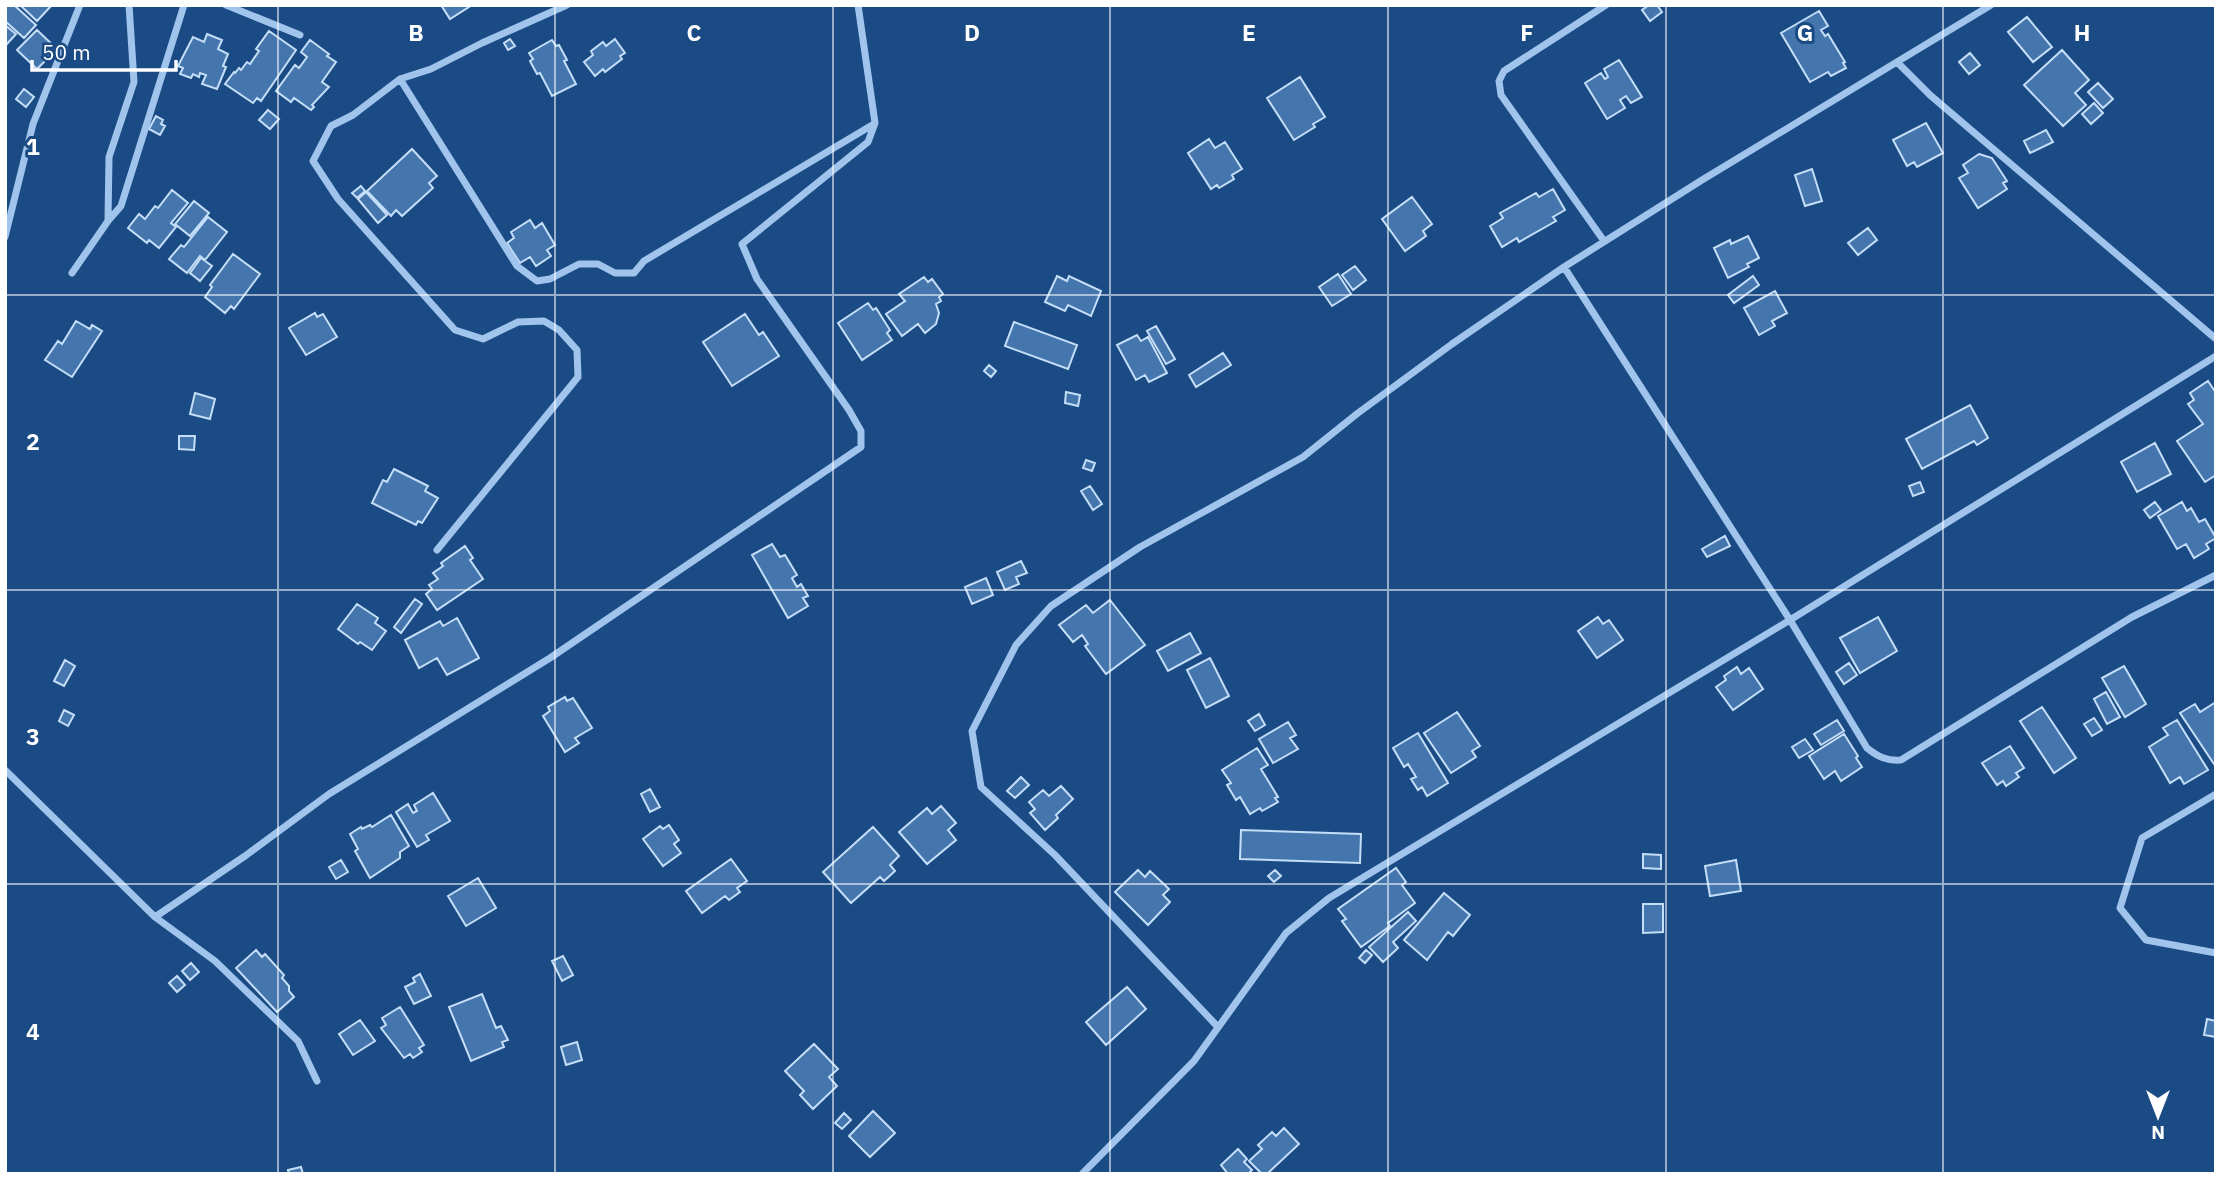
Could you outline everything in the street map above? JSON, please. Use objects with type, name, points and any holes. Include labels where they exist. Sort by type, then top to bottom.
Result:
[{"type":"street","points":[[5,237],[33,124],[80,5]]},
{"type":"street","points":[[108,221],[109,157],[134,82],[129,5]]},
{"type":"street","points":[[72,273],[121,206],[184,5]]},
{"type":"street","points":[[226,5],[300,35]]},
{"type":"street","points":[[437,550],[578,377],[577,350],[559,330],[544,321],[518,322],[483,339],[455,330],[338,199],[313,161],[331,126],[353,115],[400,79],[431,69],[567,5]]},
{"type":"street","points":[[155,916],[245,856],[329,794],[550,658],[861,447],[861,431],[849,410],[757,279],[742,244],[868,142],[875,123],[858,5]]},
{"type":"street","points":[[1604,241],[1501,95],[1499,81],[1504,71],[1606,5]]},
{"type":"street","points":[[1218,1027],[1055,855],[981,787],[972,731],[1016,645],[1051,607],[1140,547],[1303,457],[1452,344],[1563,267],[1992,5]]},
{"type":"street","points":[[1897,62],[1930,95],[2216,339]]},
{"type":"street","points":[[400,79],[517,265],[537,281],[550,279],[579,264],[598,264],[615,274],[634,274],[644,261],[875,123]]},
{"type":"street","points":[[1563,267],[1790,620],[1867,748],[1878,756],[1890,761],[1901,760],[2132,617],[2216,575]]},
{"type":"street","points":[[1082,1174],[1194,1061],[1286,933],[1329,898],[1790,620],[2216,356]]},
{"type":"street","points":[[5,770],[155,916],[215,961],[298,1041],[317,1081]]},
{"type":"street","points":[[2216,794],[2142,838],[2120,908],[2146,940],[2216,953]]},
{"type":"building","points":[[5,5],[14,5],[36,25],[24,38],[5,21]]},
{"type":"building","points":[[20,5],[52,5],[37,21]]},
{"type":"building","points":[[441,5],[472,5],[450,19]]},
{"type":"building","points":[[1649,5],[1657,5],[1662,12],[1650,21],[1642,10]]},
{"type":"building","points":[[1819,11],[1828,26],[1821,30],[1825,36],[1828,34],[1846,68],[1831,76],[1828,72],[1810,82],[1781,33]]},
{"type":"building","points":[[2027,17],[2052,47],[2033,62],[2008,32]]},
{"type":"building","points":[[5,25],[16,34],[7,44],[5,43]]},
{"type":"building","points":[[37,30],[57,49],[37,69],[17,50]]},
{"type":"building","points":[[269,31],[296,50],[261,101],[257,98],[253,103],[225,84],[239,68],[241,70],[247,62],[250,64],[259,51],[256,49]]},
{"type":"building","points":[[207,34],[222,40],[218,49],[228,54],[217,89],[202,84],[206,75],[200,73],[199,77],[193,74],[191,78],[180,74],[183,68],[178,66],[193,37],[204,42]]},
{"type":"building","points":[[510,39],[515,46],[508,50],[504,43]]},
{"type":"building","points":[[615,39],[625,53],[620,56],[622,59],[595,76],[584,62],[593,55],[591,51],[603,42],[606,46]]},
{"type":"building","points":[[310,40],[336,62],[322,82],[329,87],[312,105],[314,107],[311,110],[294,98],[291,102],[276,91],[295,65],[299,68],[307,57],[301,52]]},
{"type":"building","points":[[552,40],[556,46],[559,45],[576,84],[552,96],[530,61],[533,59],[529,53]]},
{"type":"building","points":[[2062,50],[2089,80],[2075,93],[2086,105],[2063,126],[2024,85]]},
{"type":"building","points":[[1970,53],[1980,65],[1969,74],[1959,62]]},
{"type":"building","points":[[1619,60],[1642,97],[1631,103],[1626,96],[1620,100],[1625,108],[1607,119],[1585,83],[1601,73],[1605,79],[1608,77],[1604,69]]},
{"type":"building","points":[[1300,77],[1325,117],[1294,140],[1267,98]]},
{"type":"building","points":[[2098,83],[2113,99],[2103,108],[2088,92]]},
{"type":"building","points":[[24,89],[34,97],[26,107],[16,99]]},
{"type":"building","points":[[2094,103],[2103,113],[2091,124],[2082,114]]},
{"type":"building","points":[[268,110],[279,119],[270,129],[259,120]]},
{"type":"building","points":[[156,116],[163,120],[161,124],[165,126],[160,135],[149,129]]},
{"type":"building","points":[[1926,123],[1943,153],[1917,167],[1914,162],[1907,166],[1893,140]]},
{"type":"building","points":[[2046,130],[2053,142],[2030,153],[2024,141]]},
{"type":"building","points":[[1209,139],[1215,148],[1225,142],[1242,169],[1232,175],[1234,179],[1219,188],[1217,185],[1211,189],[1188,153]]},
{"type":"building","points":[[412,149],[437,176],[429,183],[433,188],[402,216],[396,210],[391,216],[367,191]]},
{"type":"building","points":[[1979,154],[1992,158],[2007,181],[2003,183],[2007,189],[1978,208],[1959,178],[1968,173],[1963,165]]},
{"type":"building","points":[[1812,169],[1822,201],[1805,206],[1795,175]]},
{"type":"building","points":[[361,186],[365,191],[357,198],[352,193]]},
{"type":"building","points":[[1553,189],[1565,210],[1553,217],[1556,221],[1519,242],[1517,238],[1502,247],[1490,226],[1503,218],[1500,213],[1536,193],[1539,197]]},
{"type":"building","points":[[172,190],[188,203],[171,223],[176,227],[159,248],[149,240],[147,243],[128,228],[139,214],[145,219],[155,206],[158,208]]},
{"type":"building","points":[[366,192],[387,215],[378,223],[358,199]]},
{"type":"building","points":[[1412,197],[1432,224],[1423,231],[1426,236],[1405,251],[1382,219]]},
{"type":"building","points":[[194,201],[209,213],[190,236],[175,224]]},
{"type":"building","points":[[208,217],[227,232],[205,260],[200,256],[187,273],[169,259],[181,245],[184,247]]},
{"type":"building","points":[[530,220],[535,228],[542,223],[555,245],[547,250],[551,256],[536,266],[530,257],[520,263],[507,243],[514,238],[511,232]]},
{"type":"building","points":[[1868,228],[1877,240],[1858,255],[1848,243]]},
{"type":"building","points":[[1748,236],[1759,258],[1747,264],[1749,267],[1728,278],[1714,248],[1730,240],[1731,244]]},
{"type":"building","points":[[233,254],[260,274],[234,309],[231,306],[225,313],[205,297],[212,287],[210,285]]},
{"type":"building","points":[[201,258],[212,266],[200,281],[190,273]]},
{"type":"building","points":[[1355,266],[1366,280],[1353,290],[1342,275]]},
{"type":"building","points":[[1338,274],[1351,294],[1332,306],[1319,287]]},
{"type":"building","points":[[1057,276],[1067,281],[1069,276],[1101,291],[1091,316],[1068,305],[1065,311],[1045,302]]},
{"type":"building","points":[[1753,276],[1759,285],[1734,303],[1728,295]]},
{"type":"building","points":[[924,277],[928,282],[932,279],[943,294],[939,297],[941,301],[936,304],[939,313],[936,324],[925,333],[918,324],[902,336],[886,314],[905,301],[899,294]]},
{"type":"building","points":[[1775,291],[1787,313],[1772,321],[1775,326],[1759,335],[1744,308]]},
{"type":"building","points":[[868,303],[873,310],[876,308],[890,330],[887,333],[892,340],[862,360],[838,323]]},
{"type":"building","points":[[315,313],[317,317],[323,314],[337,337],[306,355],[289,328]]},
{"type":"building","points":[[745,314],[759,335],[763,332],[779,356],[732,386],[703,342]]},
{"type":"building","points":[[76,321],[90,329],[92,325],[102,331],[72,377],[45,360],[58,341],[62,344]]},
{"type":"building","points":[[1014,322],[1077,345],[1068,369],[1005,346]]},
{"type":"building","points":[[1156,326],[1175,359],[1166,364],[1147,331]]},
{"type":"building","points":[[1137,335],[1141,341],[1148,337],[1167,373],[1149,382],[1145,375],[1136,380],[1117,345]]},
{"type":"building","points":[[1223,353],[1231,365],[1196,387],[1189,375]]},
{"type":"building","points":[[989,365],[996,371],[991,377],[984,371]]},
{"type":"building","points":[[2208,381],[2216,393],[2216,475],[2205,482],[2177,441],[2203,424],[2188,404],[2194,400],[2190,393]]},
{"type":"building","points":[[1066,392],[1080,395],[1078,406],[1065,403]]},
{"type":"building","points":[[195,393],[215,399],[210,419],[190,414]]},
{"type":"building","points":[[1970,405],[1988,438],[1977,445],[1974,441],[1922,469],[1906,439]]},
{"type":"building","points":[[179,436],[195,436],[194,450],[179,449]]},
{"type":"building","points":[[2155,443],[2171,474],[2137,492],[2121,462]]},
{"type":"building","points":[[1086,460],[1095,463],[1092,471],[1083,468]]},
{"type":"building","points":[[394,469],[428,486],[425,491],[438,498],[422,523],[418,521],[416,525],[372,503],[383,480],[387,482]]},
{"type":"building","points":[[1920,482],[1924,492],[1913,496],[1909,486]]},
{"type":"building","points":[[1090,486],[1102,504],[1093,510],[1081,491]]},
{"type":"building","points":[[2155,502],[2161,510],[2150,518],[2144,510]]},
{"type":"building","points":[[2182,502],[2187,511],[2191,508],[2199,522],[2205,519],[2216,538],[2206,544],[2209,549],[2194,558],[2186,544],[2177,549],[2158,516]]},
{"type":"building","points":[[1725,536],[1730,546],[1707,557],[1702,549]]},
{"type":"building","points":[[772,544],[780,557],[785,555],[797,575],[792,578],[797,587],[801,584],[808,596],[803,598],[808,606],[788,618],[752,555]]},
{"type":"building","points":[[465,546],[473,558],[470,560],[483,579],[437,610],[426,594],[432,589],[429,585],[438,579],[433,573],[443,566],[441,563]]},
{"type":"building","points":[[1021,561],[1027,573],[1016,577],[1019,584],[1005,590],[997,572]]},
{"type":"building","points":[[986,578],[993,595],[972,604],[965,587]]},
{"type":"building","points":[[415,599],[422,604],[401,633],[394,627]]},
{"type":"building","points":[[1110,600],[1145,645],[1106,674],[1085,646],[1088,644],[1082,635],[1073,642],[1059,625],[1086,605],[1093,613]]},
{"type":"building","points":[[357,604],[378,618],[375,623],[386,631],[372,650],[360,642],[358,644],[338,629]]},
{"type":"building","points":[[1598,617],[1603,624],[1609,620],[1623,640],[1597,658],[1578,631]]},
{"type":"building","points":[[1878,617],[1897,651],[1860,673],[1840,638]]},
{"type":"building","points":[[457,618],[479,658],[447,675],[437,658],[419,668],[405,640],[440,621],[443,626]]},
{"type":"building","points":[[1190,633],[1201,653],[1168,671],[1157,651]]},
{"type":"building","points":[[1210,658],[1229,696],[1206,708],[1187,670]]},
{"type":"building","points":[[65,660],[75,666],[64,686],[54,681]]},
{"type":"building","points":[[1849,663],[1857,675],[1844,684],[1836,672]]},
{"type":"building","points":[[2124,666],[2146,704],[2125,717],[2102,678]]},
{"type":"building","points":[[1737,667],[1741,674],[1749,668],[1763,689],[1733,710],[1716,687],[1726,680],[1724,676]]},
{"type":"building","points":[[2106,692],[2120,717],[2107,724],[2094,699]]},
{"type":"building","points":[[565,697],[567,701],[573,698],[592,728],[575,738],[579,743],[565,752],[543,716],[550,711],[548,707]]},
{"type":"building","points":[[2216,702],[2214,764],[2180,713],[2195,704],[2200,712]]},
{"type":"building","points":[[2042,707],[2076,758],[2054,773],[2020,721]]},
{"type":"building","points":[[64,710],[74,715],[68,726],[59,721]]},
{"type":"building","points":[[1457,712],[1480,746],[1472,751],[1476,757],[1451,773],[1424,733]]},
{"type":"building","points":[[1259,714],[1265,725],[1255,731],[1248,721]]},
{"type":"building","points":[[2094,718],[2102,730],[2092,736],[2084,724]]},
{"type":"building","points":[[1837,720],[1844,731],[1821,745],[1814,734]]},
{"type":"building","points":[[2177,720],[2208,770],[2184,784],[2180,777],[2170,783],[2149,747],[2168,735],[2163,728]]},
{"type":"building","points":[[1288,722],[1296,735],[1290,738],[1298,749],[1273,763],[1259,739]]},
{"type":"building","points":[[1418,733],[1448,783],[1427,796],[1422,787],[1418,790],[1411,779],[1416,777],[1408,764],[1404,767],[1393,748]]},
{"type":"building","points":[[1844,734],[1862,767],[1841,781],[1835,771],[1824,779],[1809,756]]},
{"type":"building","points":[[1805,739],[1813,750],[1799,758],[1792,747]]},
{"type":"building","points":[[2010,746],[2024,768],[2016,773],[2019,777],[2006,786],[2003,781],[1997,785],[1982,763]]},
{"type":"building","points":[[1257,748],[1268,765],[1261,769],[1278,797],[1275,798],[1278,802],[1250,814],[1240,797],[1236,800],[1227,785],[1231,783],[1222,770]]},
{"type":"building","points":[[1021,777],[1029,785],[1015,798],[1007,791]]},
{"type":"building","points":[[1061,786],[1073,799],[1045,830],[1030,813],[1035,809],[1029,802],[1043,790],[1049,796]]},
{"type":"building","points":[[650,789],[660,807],[650,812],[641,794]]},
{"type":"building","points":[[433,793],[450,821],[426,835],[429,840],[417,847],[396,812],[408,804],[413,813],[417,811],[414,805]]},
{"type":"building","points":[[941,806],[956,823],[948,830],[956,840],[927,864],[899,832],[927,808],[932,814]]},
{"type":"building","points":[[391,815],[409,846],[400,852],[400,858],[370,878],[355,851],[358,849],[350,834],[361,827],[372,827]]},
{"type":"building","points":[[669,825],[679,840],[674,844],[681,853],[663,866],[643,839],[660,826],[663,829]]},
{"type":"building","points":[[873,827],[899,856],[890,865],[895,871],[884,881],[880,877],[851,903],[823,872]]},
{"type":"building","points":[[1241,830],[1361,834],[1360,863],[1240,859]]},
{"type":"building","points":[[1643,854],[1661,855],[1661,869],[1643,868]]},
{"type":"building","points":[[731,859],[747,881],[737,888],[740,892],[729,900],[725,896],[702,913],[686,891]]},
{"type":"building","points":[[341,860],[348,872],[336,879],[329,867]]},
{"type":"building","points":[[1736,860],[1741,891],[1710,896],[1705,866]]},
{"type":"building","points":[[1396,868],[1406,882],[1402,885],[1415,903],[1361,947],[1342,921],[1346,919],[1338,909]]},
{"type":"building","points":[[1138,870],[1145,877],[1150,871],[1169,889],[1163,895],[1170,902],[1148,925],[1115,892]]},
{"type":"building","points":[[1275,870],[1281,876],[1274,882],[1268,876]]},
{"type":"building","points":[[478,878],[496,908],[466,926],[448,896]]},
{"type":"building","points":[[1444,893],[1470,915],[1453,936],[1448,932],[1427,960],[1404,940]]},
{"type":"building","points":[[1643,904],[1663,904],[1663,932],[1643,933]]},
{"type":"building","points":[[1408,912],[1416,921],[1393,942],[1398,948],[1383,962],[1369,947]]},
{"type":"building","points":[[256,950],[262,957],[265,954],[284,975],[282,978],[294,997],[277,1012],[236,968]]},
{"type":"building","points":[[1366,950],[1372,955],[1365,963],[1359,958]]},
{"type":"building","points":[[563,956],[573,975],[562,981],[552,961]]},
{"type":"building","points":[[191,963],[199,972],[190,980],[182,971]]},
{"type":"building","points":[[420,974],[431,996],[414,1004],[405,987],[415,982],[413,978]]},
{"type":"building","points":[[177,976],[185,985],[177,992],[169,983]]},
{"type":"building","points":[[1127,987],[1146,1009],[1106,1045],[1086,1022]]},
{"type":"building","points":[[482,994],[496,1028],[501,1026],[508,1040],[502,1042],[504,1047],[471,1061],[449,1007]]},
{"type":"building","points":[[400,1007],[424,1045],[419,1048],[422,1052],[413,1058],[410,1054],[404,1058],[381,1028],[386,1025],[382,1018]]},
{"type":"building","points":[[2207,1019],[2216,1021],[2216,1037],[2204,1035]]},
{"type":"building","points":[[360,1020],[375,1041],[353,1055],[339,1034]]},
{"type":"building","points":[[577,1042],[582,1060],[566,1065],[561,1047]]},
{"type":"building","points":[[814,1044],[838,1069],[829,1077],[837,1086],[813,1109],[800,1095],[804,1091],[785,1071]]},
{"type":"building","points":[[873,1111],[895,1133],[870,1157],[849,1136]]},
{"type":"building","points":[[844,1113],[851,1120],[842,1129],[835,1123]]},
{"type":"building","points":[[1284,1128],[1299,1144],[1267,1174],[1262,1174],[1249,1161],[1262,1149],[1258,1145],[1272,1132],[1276,1136]]},
{"type":"building","points":[[1238,1149],[1247,1159],[1244,1162],[1252,1170],[1248,1174],[1228,1174],[1221,1165]]},
{"type":"building","points":[[301,1167],[303,1174],[289,1174],[288,1170]]}]
